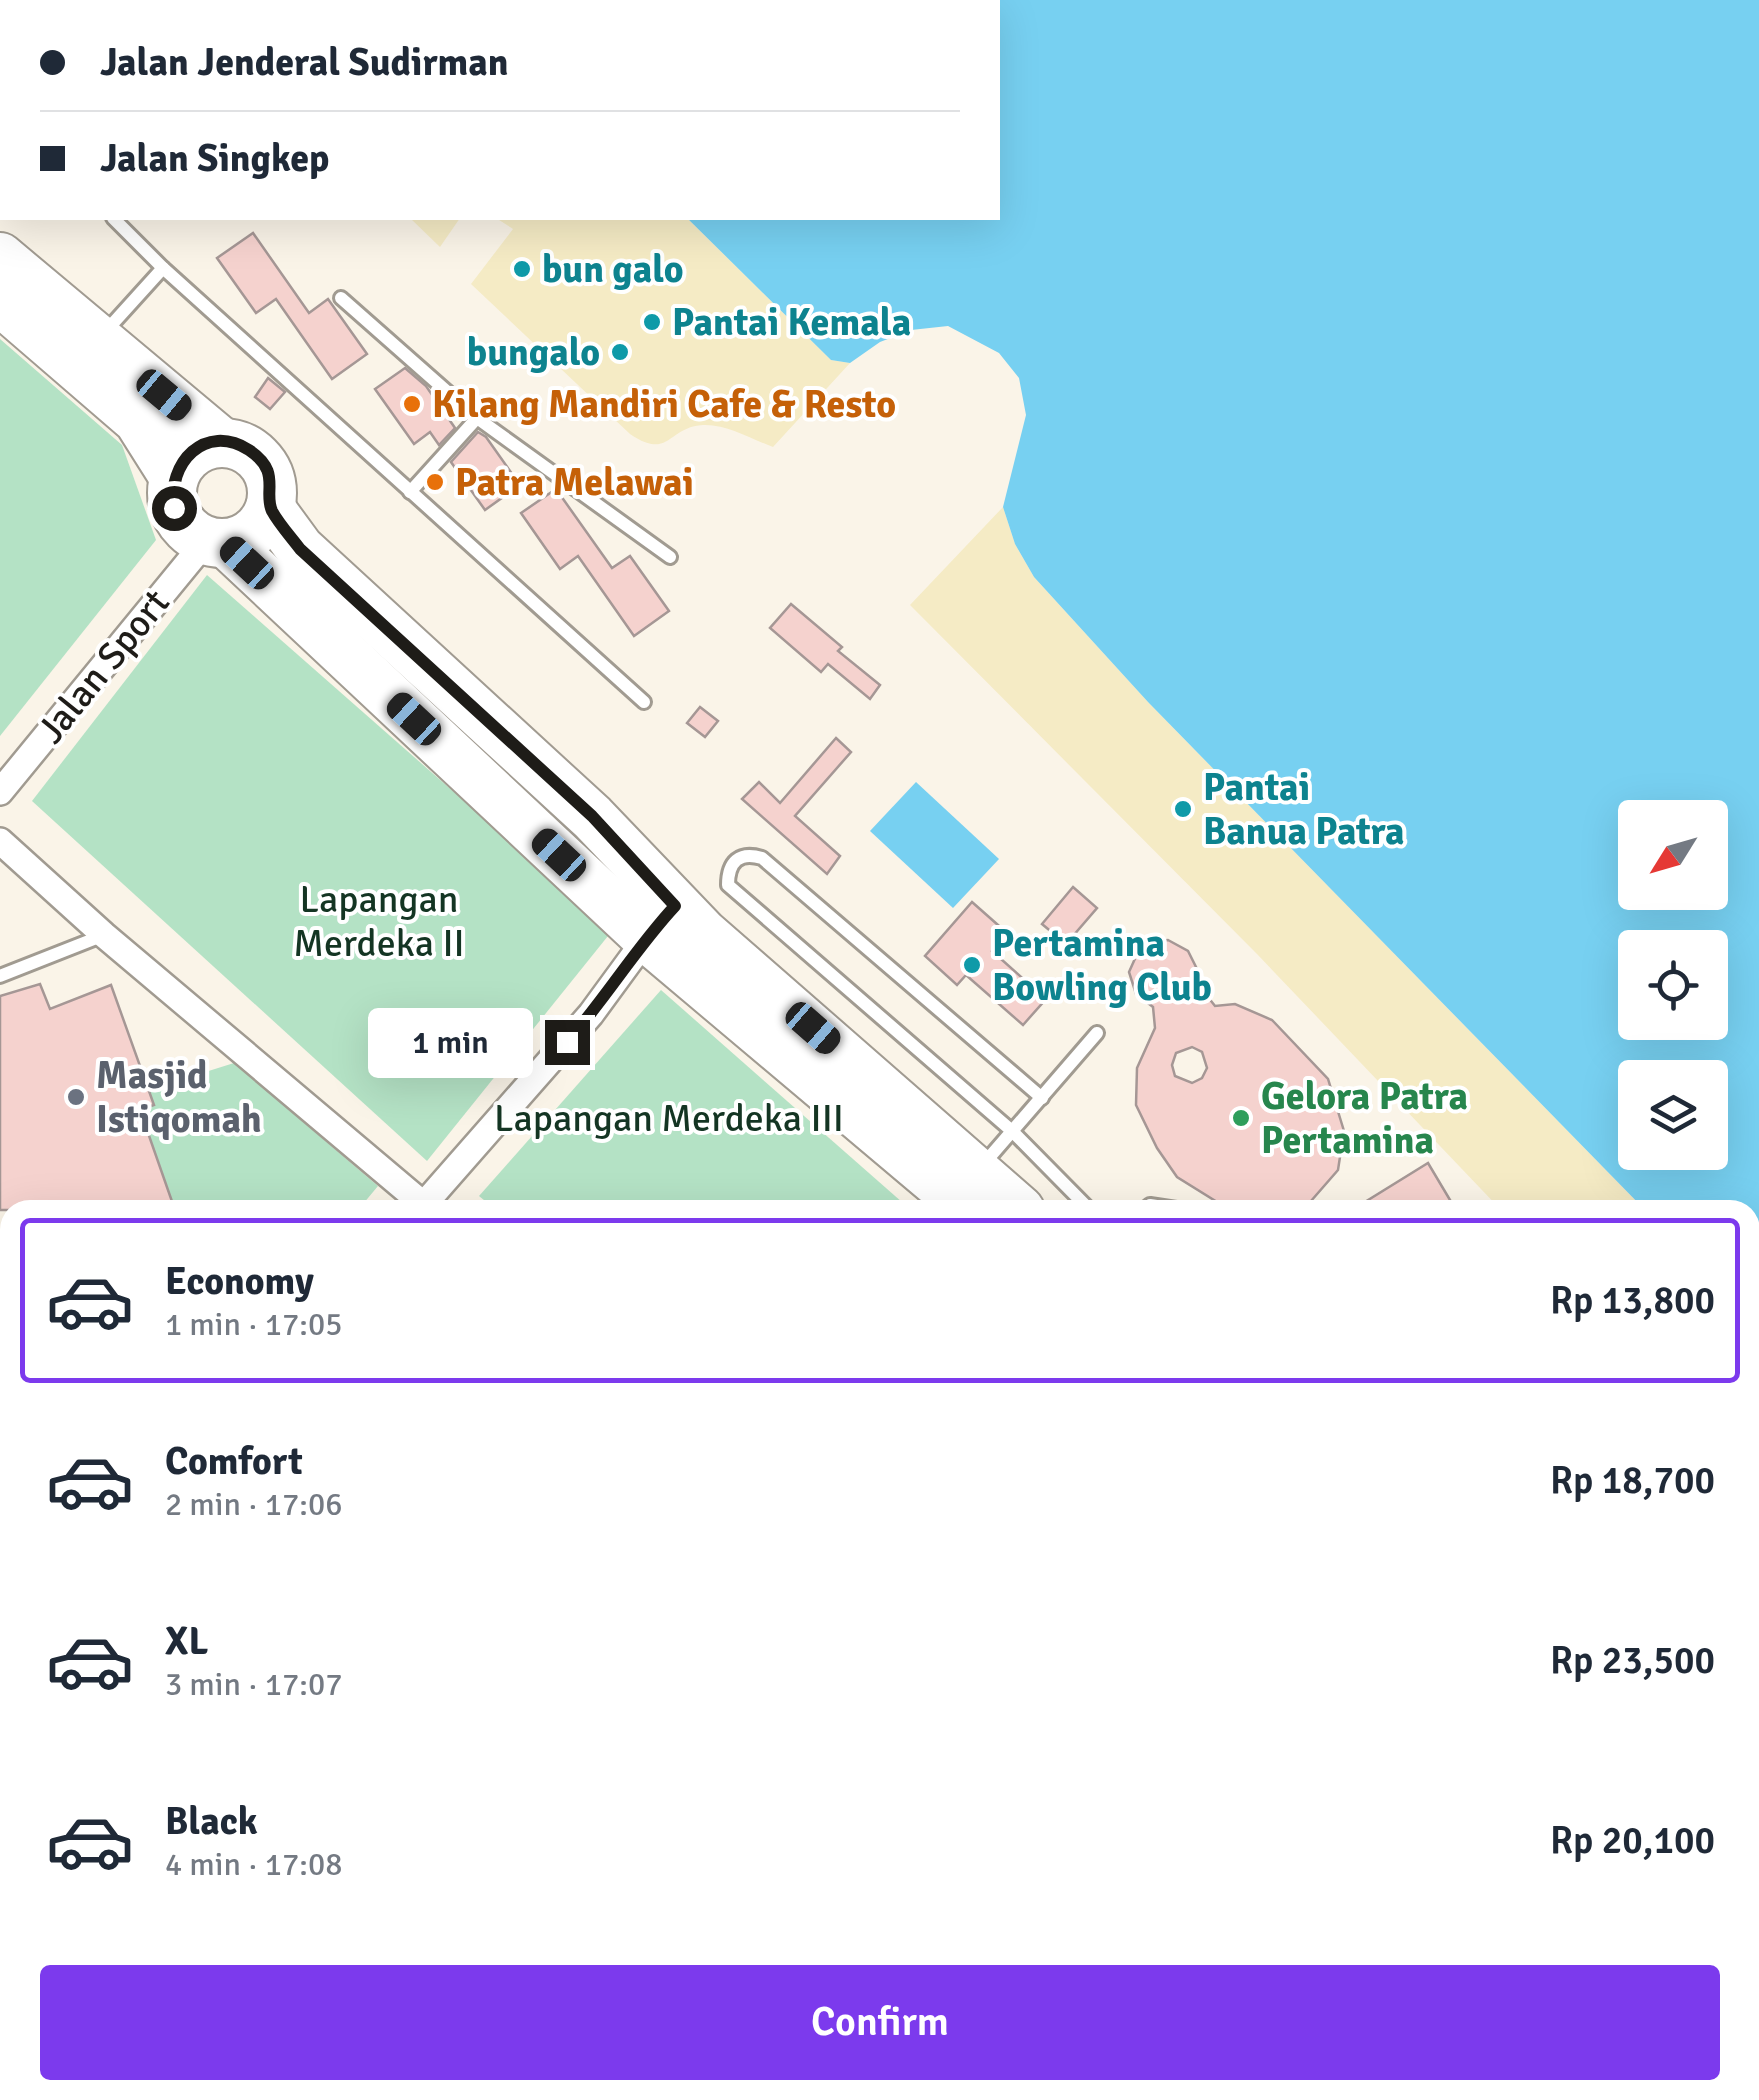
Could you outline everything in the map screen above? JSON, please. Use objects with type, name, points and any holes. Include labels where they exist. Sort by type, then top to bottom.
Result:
[{"type":"highway","points":[[0,256],[87,352],[138,420],[174,477],[174,508],[192,534],[216,542],[660,922],[966,1191],[992,1200]]},
{"type":"highway","points":[[0,301],[87,352],[220,442]]},
{"type":"highway","points":[[174,477],[191,452],[220,442],[236,444],[262,462],[270,476],[270,508],[253,532],[216,542]]},
{"type":"highway","points":[[270,508],[300,549],[592,816],[660,922]]},
{"type":"street","name":"Jalan Sport","points":[[0,792],[216,542]]},
{"type":"street","points":[[0,841],[104,936],[415,1200]]},
{"type":"street","points":[[431,1200],[591,1014],[660,922]]},
{"type":"lane","points":[[115,220],[163,268],[644,702]]},
{"type":"lane","points":[[87,352],[163,268]]},
{"type":"lane","points":[[341,298],[477,418],[670,556]]},
{"type":"lane","points":[[410,492],[477,418]]},
{"type":"lane","points":[[1042,1098],[762,858],[740,856],[728,870],[728,886],[1012,1131],[1080,1200]]},
{"type":"lane","points":[[0,976],[104,936]]},
{"type":"lane","points":[[966,1191],[1097,1032]]},
{"type":"green space","points":[[0,339],[122,445],[156,540],[0,736]]},
{"type":"green space","name":"Lapangan Merdeka II","points":[[207,575],[612,931],[427,1161],[32,801]]},
{"type":"green space","name":"Lapangan Merdeka III","points":[[661,990],[900,1200],[484,1200],[479,1196]]},
{"type":"green space","points":[[234,1063],[378,1186],[366,1200],[172,1200],[140,1110],[154,1105],[148,1090]]},
{"type":"sand","points":[[412,220],[459,220],[440,247]]},
{"type":"sand","name":"Pantai Kemala","points":[[499,220],[689,220],[831,360],[850,363],[773,447],[712,425],[691,427],[661,444],[643,441],[630,434],[471,284],[513,229]]},
{"type":"sand","name":"Pantai Banua Patra","points":[[1003,507],[1015,544],[1034,577],[1148,702],[1635,1200],[1491,1200],[1257,954],[910,605]]},
{"type":"water","points":[[1000,0],[1759,0],[1759,1200],[1635,1200],[1148,702],[1034,577],[1015,544],[1003,507],[1026,415],[1019,378],[999,353],[948,326],[911,330],[880,342],[850,363],[831,360],[689,220],[1000,220]]},
{"type":"water","points":[[916,782],[999,859],[953,908],[870,831]]},
{"type":"building","points":[[253,233],[309,313],[328,299],[367,354],[332,379],[276,299],[256,313],[217,258]]},
{"type":"building","name":"Kilang Mandiri Cafe & Resto","points":[[405,368],[426,386],[455,428],[439,445],[430,432],[414,444],[375,389]]},
{"type":"building","points":[[268,378],[285,392],[270,409],[255,397]]},
{"type":"building","points":[[478,432],[486,437],[520,485],[485,510],[451,462]]},
{"type":"building","points":[[556,489],[612,568],[630,556],[669,611],[634,636],[578,556],[560,569],[521,513]]},
{"type":"building","points":[[791,604],[842,647],[838,651],[880,685],[870,699],[828,664],[821,672],[770,628]]},
{"type":"building","points":[[700,707],[718,721],[705,737],[687,723]]},
{"type":"building","points":[[836,738],[851,752],[795,816],[840,856],[827,874],[742,799],[759,782],[780,803]]},
{"type":"building","points":[[1073,887],[1097,908],[1066,944],[1042,924]]},
{"type":"building","name":"Pertamina Bowling Club","points":[[972,902],[1007,933],[992,951],[1046,999],[1023,1025],[966,975],[957,985],[925,956]]},
{"type":"building","name":"Gelora Patra Pertamina","points":[[1168,940],[1188,951],[1198,971],[1197,983],[1215,1006],[1235,1004],[1272,1020],[1328,1079],[1344,1131],[1338,1170],[1312,1200],[1214,1200],[1177,1177],[1157,1148],[1136,1105],[1137,1068],[1155,1028],[1153,1007],[1136,994],[1129,972],[1138,952],[1157,941]],"holes":[[[1192,1047],[1202,1052],[1207,1068],[1202,1078],[1192,1083],[1175,1076],[1172,1065],[1176,1053]]]},
{"type":"building","name":"Masjid Istiqomah","points":[[40,984],[50,1009],[111,985],[154,1105],[140,1110],[172,1200],[0,1200],[0,996]]},
{"type":"building","name":"Gelora Patra Pertamina","points":[[1428,1163],[1450,1200],[1368,1200]]},
{"type":"place","name":"bun galo","points":[[522,269]]},
{"type":"place","name":"Pantai Kemala","points":[[652,322]]},
{"type":"place","name":"bungalo","points":[[620,352]]},
{"type":"place","name":"Kilang Mandiri Cafe & Resto","points":[[412,404]]},
{"type":"place","name":"Patra Melawai","points":[[435,482]]},
{"type":"place","name":"Pantai Banua Patra","points":[[1183,809]]},
{"type":"place","name":"Pertamina Bowling Club","points":[[972,965]]},
{"type":"place","name":"Masjid Istiqomah","points":[[76,1097]]},
{"type":"place","name":"Gelora Patra Pertamina","points":[[1241,1118]]},
{"type":"route","points":[[174,508],[174,477],[191,452],[220,442],[250,451],[270,476],[270,508],[300,549],[592,816],[675,906],[646,937],[567,1042]]}]
